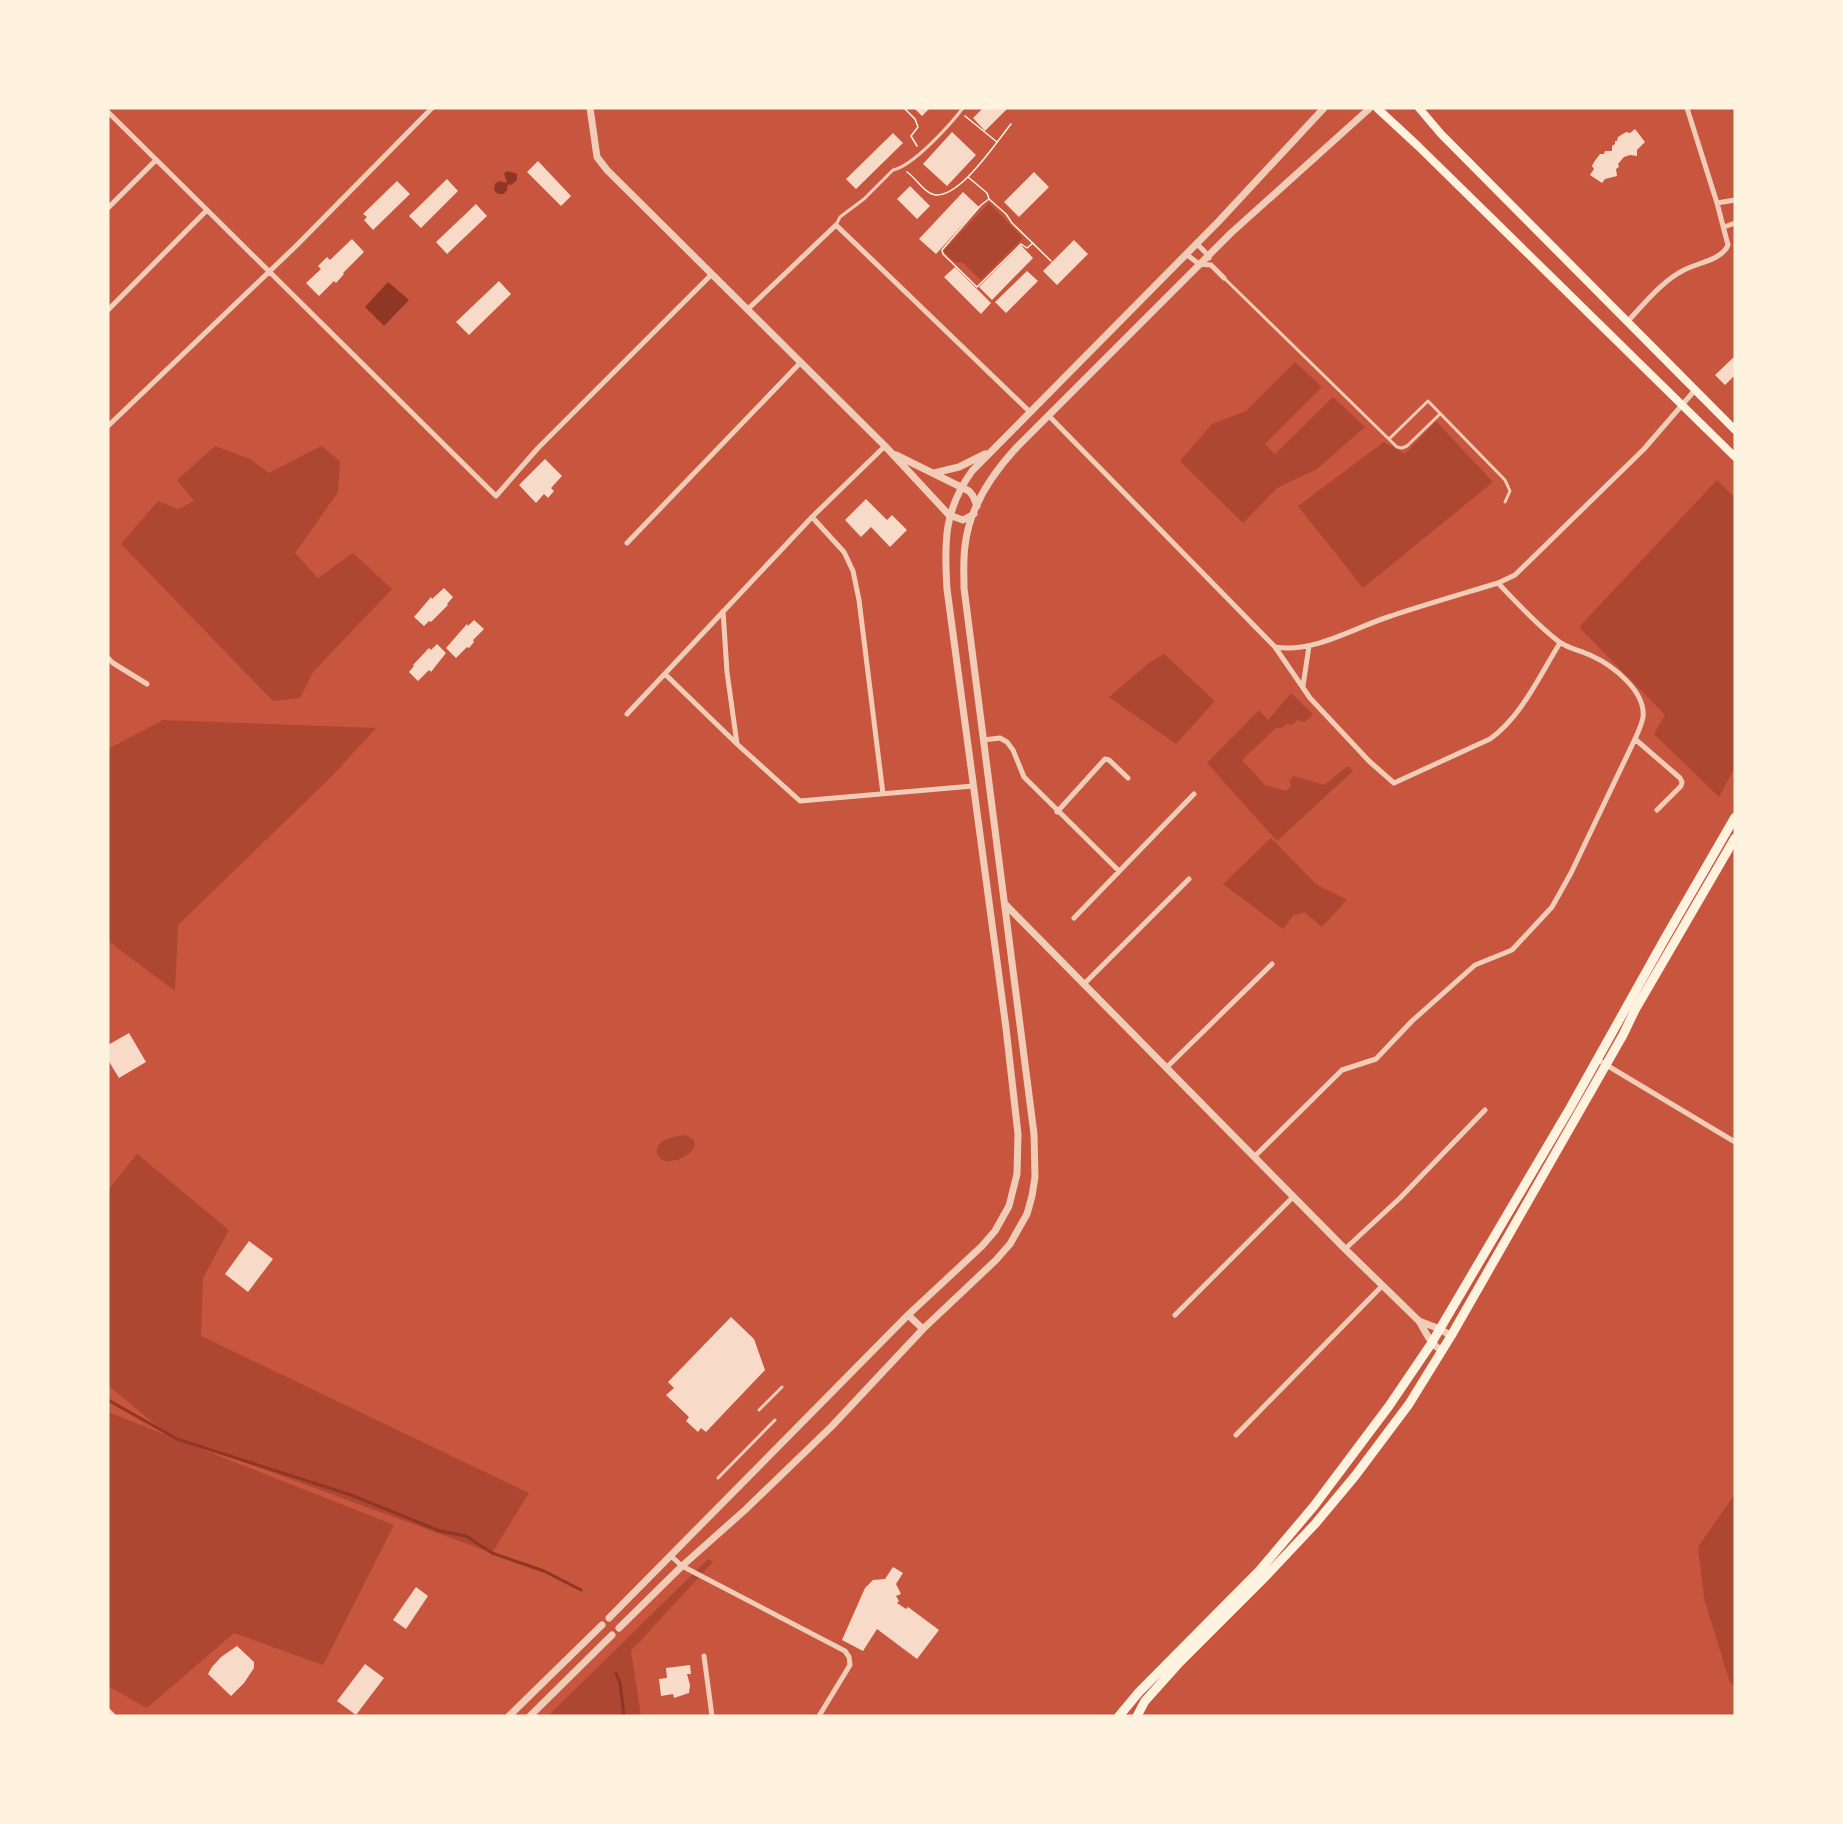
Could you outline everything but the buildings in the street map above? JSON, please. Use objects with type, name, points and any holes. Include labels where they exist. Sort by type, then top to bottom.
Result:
[{"type":"main road","points":[[1377,108],[1735,457]]},
{"type":"main road","points":[[1419,108],[1441,134],[1735,430]]},
{"type":"main road","points":[[1137,1716],[1145,1701],[1180,1662],[1315,1524],[1355,1476],[1409,1404],[1451,1336],[1511,1228],[1602,1063],[1664,940],[1735,817]]},
{"type":"main road","points":[[1119,1716],[1139,1692],[1259,1571],[1368,1436],[1431,1344],[1635,1010],[1735,838]]},
{"type":"street","points":[[108,426],[302,240],[432,108]]},
{"type":"street","points":[[590,108],[597,157],[607,170],[891,452],[949,515],[963,520],[974,514]]},
{"type":"street","points":[[609,1618],[908,1315],[982,1246],[1004,1219],[1014,1192],[1018,1134],[947,589],[945,557],[949,515],[961,487],[990,451],[1186,254],[1324,108]]},
{"type":"street","points":[[619,1628],[682,1566],[746,1510],[832,1426],[922,1329],[996,1260],[1010,1244],[1027,1214],[1035,1177],[1034,1134],[964,588],[967,530],[988,482],[1005,460],[1208,255],[1370,108]]},
{"type":"street","points":[[1627,322],[1681,271],[1719,256],[1726,251],[1728,245],[1687,108]]},
{"type":"street","points":[[108,112],[496,496],[538,448],[712,273]]},
{"type":"street","points":[[108,208],[156,160]]},
{"type":"street","points":[[1717,203],[1735,200]]},
{"type":"street","points":[[108,310],[206,211]]},
{"type":"street","points":[[1724,227],[1735,223]]},
{"type":"street","points":[[748,309],[836,225],[1030,411]]},
{"type":"street","points":[[1196,243],[1208,255],[1211,266],[1224,278]]},
{"type":"street","points":[[1186,254],[1199,264],[1211,266]]},
{"type":"street","points":[[627,543],[801,362]]},
{"type":"street","points":[[1275,647],[1288,649],[1309,646],[1389,616],[1515,575],[1648,445],[1695,390]]},
{"type":"street","points":[[1048,415],[1275,647],[1302,688],[1369,761],[1394,783],[1490,739],[1504,729],[1514,718],[1560,643]]},
{"type":"street","points":[[627,714],[812,516],[885,446]]},
{"type":"street","points":[[934,473],[951,470],[990,451]]},
{"type":"street","points":[[891,452],[971,493],[976,506]]},
{"type":"street","points":[[812,516],[844,552],[853,571],[859,600],[883,794]]},
{"type":"street","points":[[1254,1157],[1342,1070],[1376,1059],[1412,1022],[1480,962],[1512,950],[1552,907],[1571,873],[1635,739],[1643,717],[1640,699],[1635,691],[1620,674],[1605,663],[1560,643],[1498,582]]},
{"type":"street","points":[[723,611],[727,672],[737,744]]},
{"type":"street","points":[[1302,688],[1309,646]]},
{"type":"street","points":[[108,658],[147,684]]},
{"type":"street","points":[[665,674],[800,801],[973,786]]},
{"type":"street","points":[[983,740],[1000,738],[1007,742],[1013,750],[1024,777],[1119,871]]},
{"type":"street","points":[[1635,739],[1682,782],[1657,810]]},
{"type":"street","points":[[1057,812],[1105,759],[1128,777]]},
{"type":"street","points":[[1074,918],[1194,794]]},
{"type":"street","points":[[1084,984],[1189,879]]},
{"type":"street","points":[[989,906],[1005,904]]},
{"type":"street","points":[[1005,904],[1419,1321],[1428,1334],[1431,1344],[1442,1351]]},
{"type":"street","points":[[1166,1068],[1272,964]]},
{"type":"street","points":[[1602,1063],[1735,1142]]},
{"type":"street","points":[[1345,1249],[1400,1198],[1485,1110]]},
{"type":"street","points":[[1175,1316],[1294,1196]]},
{"type":"street","points":[[1236,1435],[1383,1285]]},
{"type":"street","points":[[908,1315],[922,1329]]},
{"type":"street","points":[[1419,1321],[1451,1336]]},
{"type":"street","points":[[671,1556],[682,1566],[845,1651],[850,1665],[819,1716]]},
{"type":"street","points":[[615,1612],[625,1622]]},
{"type":"street","points":[[509,1716],[602,1626]]},
{"type":"street","points":[[530,1716],[612,1635]]},
{"type":"street","points":[[572,1655],[582,1664]]},
{"type":"street","points":[[704,1656],[712,1716]]},
{"type":"lane","points":[[836,225],[840,217],[864,199],[893,170],[899,169],[922,151],[963,108]]},
{"type":"lane","points":[[1224,278],[1397,447],[1404,447],[1440,414]]},
{"type":"lane","points":[[1389,439],[1428,401],[1505,480],[1510,491],[1504,502]]},
{"type":"lane","points":[[759,1410],[783,1387]]},
{"type":"lane","points":[[718,1478],[775,1420]]},
{"type":"path","points":[[904,108],[915,119],[918,127],[911,136],[916,146],[922,151]]},
{"type":"path","points":[[960,112],[997,142]]},
{"type":"path","points":[[899,169],[913,176],[927,191],[937,195],[948,193],[968,177],[1011,124]]},
{"type":"path","points":[[968,177],[987,193],[989,199],[1051,261]]},
{"type":"path","points":[[989,199],[942,250],[943,254],[977,287],[1021,244],[1027,248],[1033,243]]},
{"type":"shaded area","points":[[508,171],[517,174],[517,180],[511,185],[508,184],[504,194],[498,194],[494,190],[495,184],[499,181],[507,183],[504,173]]},
{"type":"shaded area","points":[[989,203],[1023,238],[981,280],[963,263],[955,262],[943,251]]},
{"type":"shaded area","points":[[388,282],[409,300],[384,326],[365,307]]},
{"type":"shaded area","points":[[1295,362],[1322,387],[1265,444],[1275,454],[1333,397],[1365,427],[1317,469],[1277,488],[1243,523],[1180,461],[1212,424],[1246,411]]},
{"type":"shaded area","points":[[1436,421],[1493,482],[1363,588],[1298,506],[1384,442],[1405,454]]},
{"type":"shaded area","points":[[215,446],[250,459],[269,473],[321,446],[340,461],[338,492],[295,553],[318,578],[353,553],[392,589],[313,672],[300,698],[273,701],[121,544],[158,501],[178,509],[194,501],[177,480]]},
{"type":"shaded area","points":[[1717,480],[1735,498],[1735,767],[1719,797],[1654,734],[1665,715],[1579,627]]},
{"type":"shaded area","points":[[1164,654],[1215,701],[1176,744],[1109,697],[1149,663]]},
{"type":"shaded area","points":[[1291,693],[1313,714],[1305,722],[1297,720],[1292,725],[1286,724],[1282,728],[1276,728],[1242,760],[1265,785],[1286,791],[1291,786],[1289,780],[1294,776],[1324,785],[1348,766],[1353,771],[1277,841],[1207,763],[1259,710],[1268,720]]},
{"type":"shaded area","points":[[163,720],[376,728],[331,777],[178,925],[175,991],[108,941],[108,749]]},
{"type":"shaded area","points":[[1271,838],[1316,884],[1347,900],[1322,927],[1304,912],[1293,916],[1283,929],[1223,884]]},
{"type":"shaded area","points":[[683,1135],[694,1141],[693,1150],[677,1160],[667,1161],[658,1156],[657,1150],[660,1143]]},
{"type":"shaded area","points":[[137,1154],[229,1230],[203,1278],[201,1336],[529,1493],[492,1553],[165,1433],[108,1385],[108,1190]]},
{"type":"shaded area","points":[[108,1412],[394,1525],[323,1665],[234,1633],[147,1708],[108,1686]]},
{"type":"shaded area","points":[[1735,1494],[1735,1685],[1730,1683],[1704,1598],[1698,1547]]},
{"type":"shaded area","points":[[708,1559],[713,1562],[631,1651],[641,1716],[548,1716]]},
{"type":"waterway","points":[[108,1400],[177,1439],[351,1495],[440,1531],[466,1536],[492,1553],[544,1571],[581,1590]]},
{"type":"waterway","points":[[616,1673],[620,1683],[624,1716]]}]
